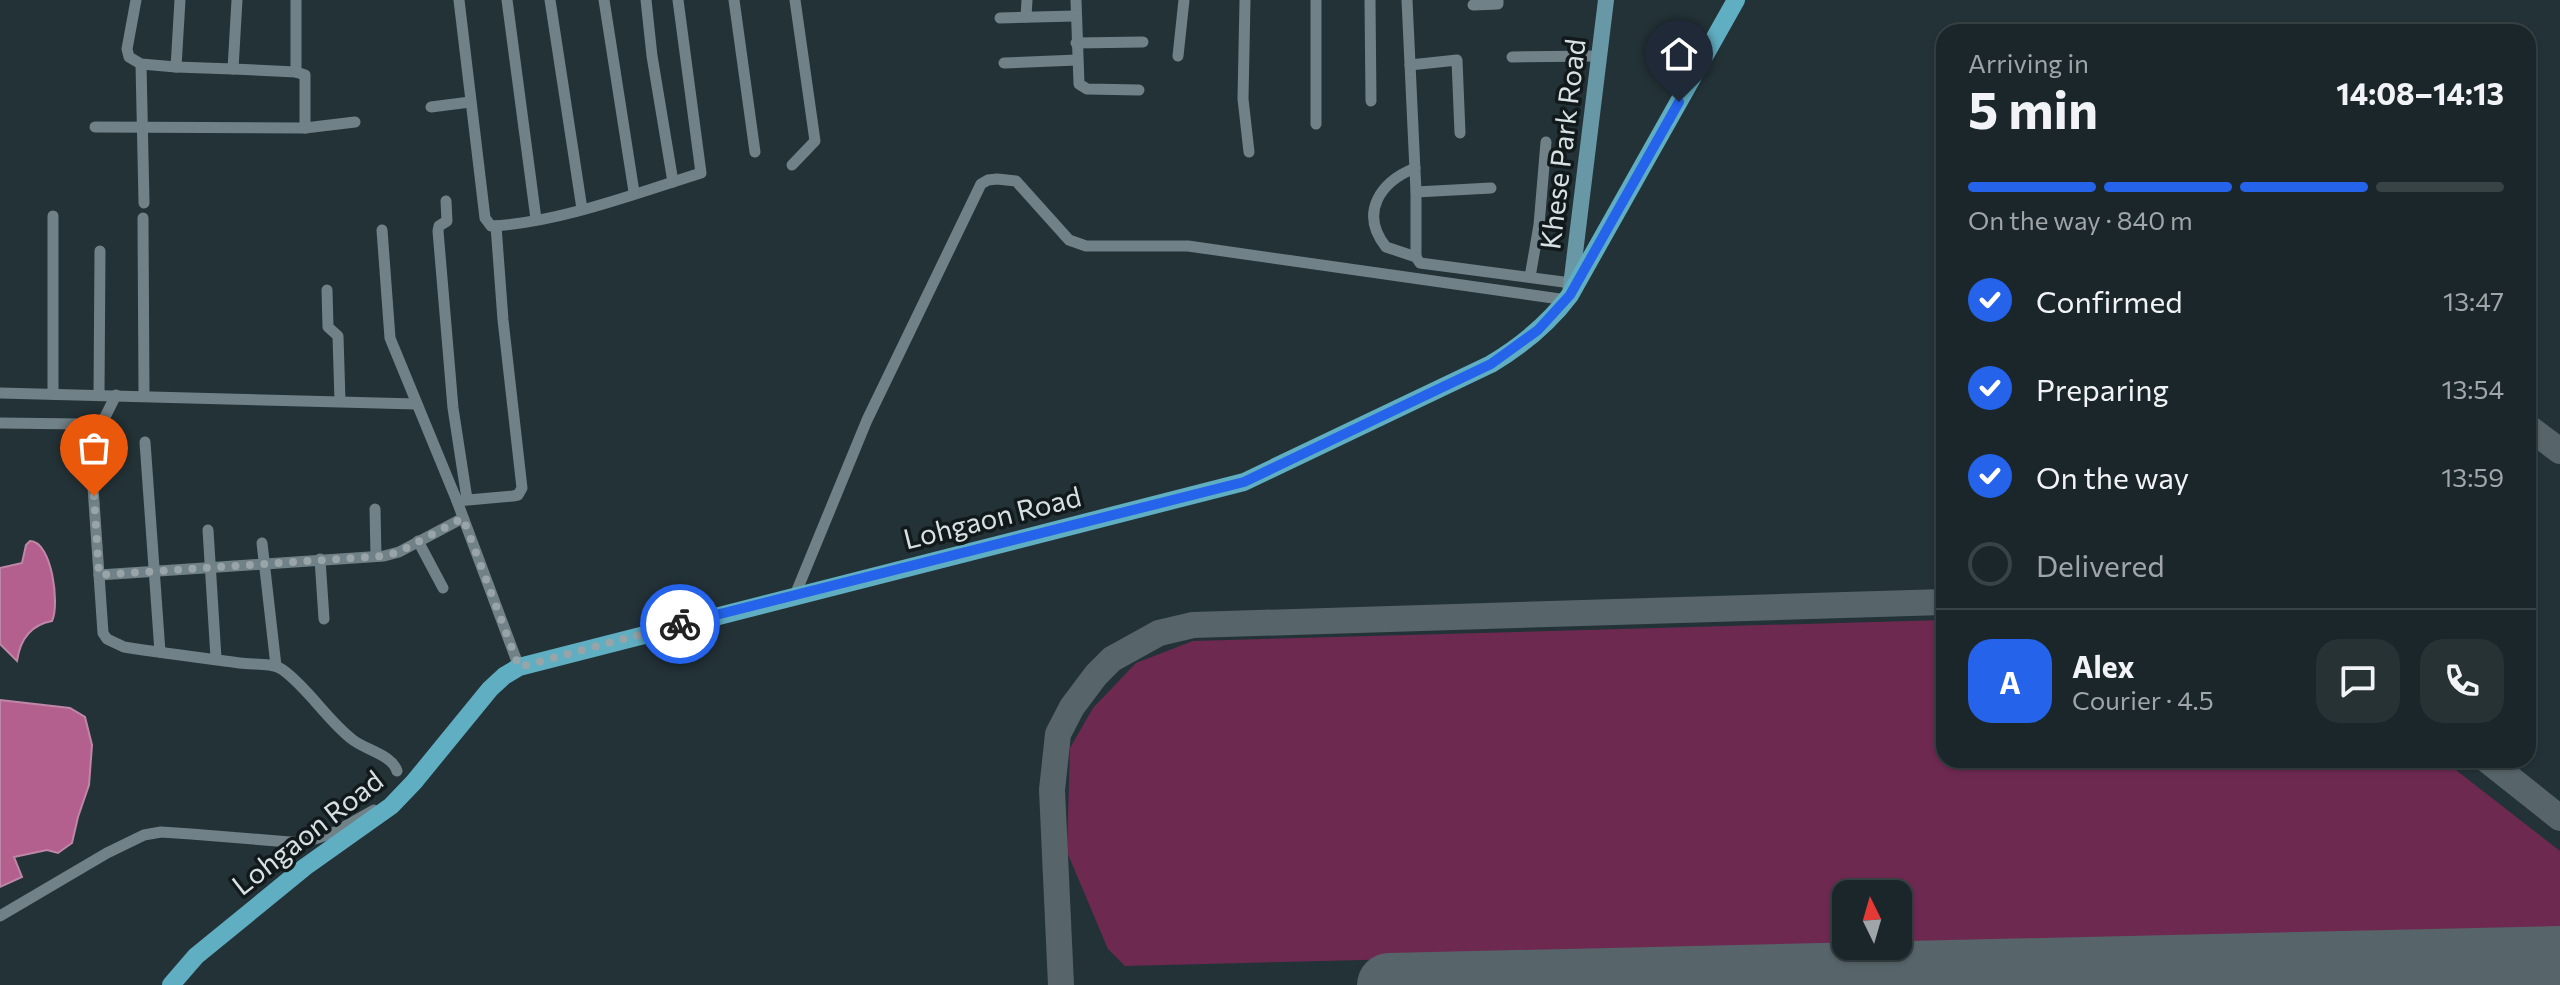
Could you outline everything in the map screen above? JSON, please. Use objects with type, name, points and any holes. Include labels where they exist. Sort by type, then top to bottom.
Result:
[{"type":"main road","name":"Lohgaon Road","points":[[171,985],[196,956],[305,867],[391,806],[490,689],[519,667],[1244,482],[1491,364],[1538,330],[1569,293],[1736,0]]},
{"type":"street","points":[[136,0],[127,49],[129,57],[141,64],[305,75],[305,128]]},
{"type":"street","points":[[176,67],[180,0]]},
{"type":"street","points":[[233,69],[237,0]]},
{"type":"street","points":[[296,0],[296,72]]},
{"type":"street","points":[[459,0],[485,218],[487,223],[496,226],[582,209],[701,173],[678,0]]},
{"type":"street","points":[[507,0],[536,219]]},
{"type":"street","points":[[550,0],[582,209]]},
{"type":"street","points":[[604,0],[634,192]]},
{"type":"street","points":[[646,0],[673,182]]},
{"type":"street","points":[[734,0],[755,152]]},
{"type":"street","points":[[792,165],[815,141],[795,0]]},
{"type":"street","points":[[1026,17],[1027,0]]},
{"type":"street","points":[[1076,0],[1077,77],[1082,88],[1139,90]]},
{"type":"street","points":[[1178,56],[1184,0]]},
{"type":"street","points":[[1245,0],[1243,99],[1249,152]]},
{"type":"street","points":[[1316,0],[1316,124]]},
{"type":"street","points":[[1370,0],[1371,101]]},
{"type":"street","points":[[1407,0],[1416,257],[1420,263],[1530,277],[1569,293]]},
{"type":"street","points":[[1473,5],[1498,4],[1498,0]]},
{"type":"street","name":"Khese Park Road","points":[[1569,293],[1606,0]]},
{"type":"street","points":[[1000,18],[1075,16]]},
{"type":"street","points":[[1076,43],[1143,42]]},
{"type":"street","points":[[1512,57],[1600,56]]},
{"type":"street","points":[[1004,63],[1077,60]]},
{"type":"street","points":[[1410,65],[1457,60],[1460,133]]},
{"type":"street","points":[[141,64],[144,203]]},
{"type":"street","points":[[431,107],[470,102]]},
{"type":"street","points":[[95,127],[305,128],[355,122]]},
{"type":"street","points":[[1530,277],[1539,225],[1546,142]]},
{"type":"street","points":[[1415,168],[1396,177],[1374,206],[1372,215],[1378,237],[1386,247],[1416,257]]},
{"type":"street","points":[[795,595],[867,420],[952,239],[981,184],[988,180],[1016,181],[1069,240],[1086,246],[1188,246],[1569,293]]},
{"type":"street","points":[[1416,192],[1491,188]]},
{"type":"street","points":[[446,201],[447,221],[439,226],[438,231],[463,518],[519,667]]},
{"type":"street","points":[[53,216],[53,394]]},
{"type":"street","points":[[143,218],[144,395]]},
{"type":"street","points":[[462,500],[518,495],[522,488],[496,226]]},
{"type":"street","points":[[382,230],[390,338],[416,404],[462,500]]},
{"type":"street","points":[[99,394],[100,251]]},
{"type":"street","points":[[327,290],[328,327],[338,336],[340,401]]},
{"type":"street","points":[[0,393],[416,404]]},
{"type":"street","points":[[91,443],[116,395]]},
{"type":"street","points":[[0,423],[83,424],[89,429],[103,633],[107,639],[124,647],[276,666],[288,674],[350,737],[395,764],[397,771]]},
{"type":"street","points":[[145,442],[160,652]]},
{"type":"street","points":[[375,509],[376,556]]},
{"type":"street","points":[[99,575],[376,556],[399,552],[463,518]]},
{"type":"street","points":[[208,530],[216,658]]},
{"type":"street","points":[[418,541],[443,588]]},
{"type":"street","points":[[262,543],[276,666]]},
{"type":"street","points":[[320,559],[324,619]]},
{"type":"street","points":[[0,916],[107,853],[144,835],[176,833],[302,843],[333,833],[380,807],[391,806]]},
{"type":"shaded area","points":[[30,541],[38,544],[49,562],[54,613],[52,621],[38,626],[27,635],[17,661],[0,644],[0,568],[22,563]]},
{"type":"shaded area","points":[[1936,620],[1936,768],[2453,768],[2560,851],[2560,930],[1912,946],[1912,880],[1832,880],[1832,948],[1125,966],[1108,949],[1067,852],[1070,748],[1093,708],[1136,663],[1193,641]]},
{"type":"shaded area","points":[[0,700],[70,708],[85,717],[92,745],[89,785],[72,843],[58,853],[47,850],[14,857],[22,877],[0,887]]},
{"type":"taxiway","points":[[2536,433],[2560,451]]},
{"type":"taxiway","points":[[1061,985],[1052,790],[1058,734],[1072,707],[1096,675],[1112,659],[1159,633],[1193,625],[1936,602]]},
{"type":"taxiway","points":[[2497,768],[2560,818]]},
{"type":"taxiway","points":[[1562,985],[1569,981]]},
{"type":"taxiway","points":[[1488,983],[1492,985]]},
{"type":"runway","points":[[1389,985],[2560,958]]},
{"type":"way so far","points":[[94,496],[99,575],[384,556],[399,552],[463,518],[519,667],[680,624]]},
{"type":"route","points":[[680,624],[1244,482],[1491,364],[1538,330],[1570,295],[1679,102]]}]
